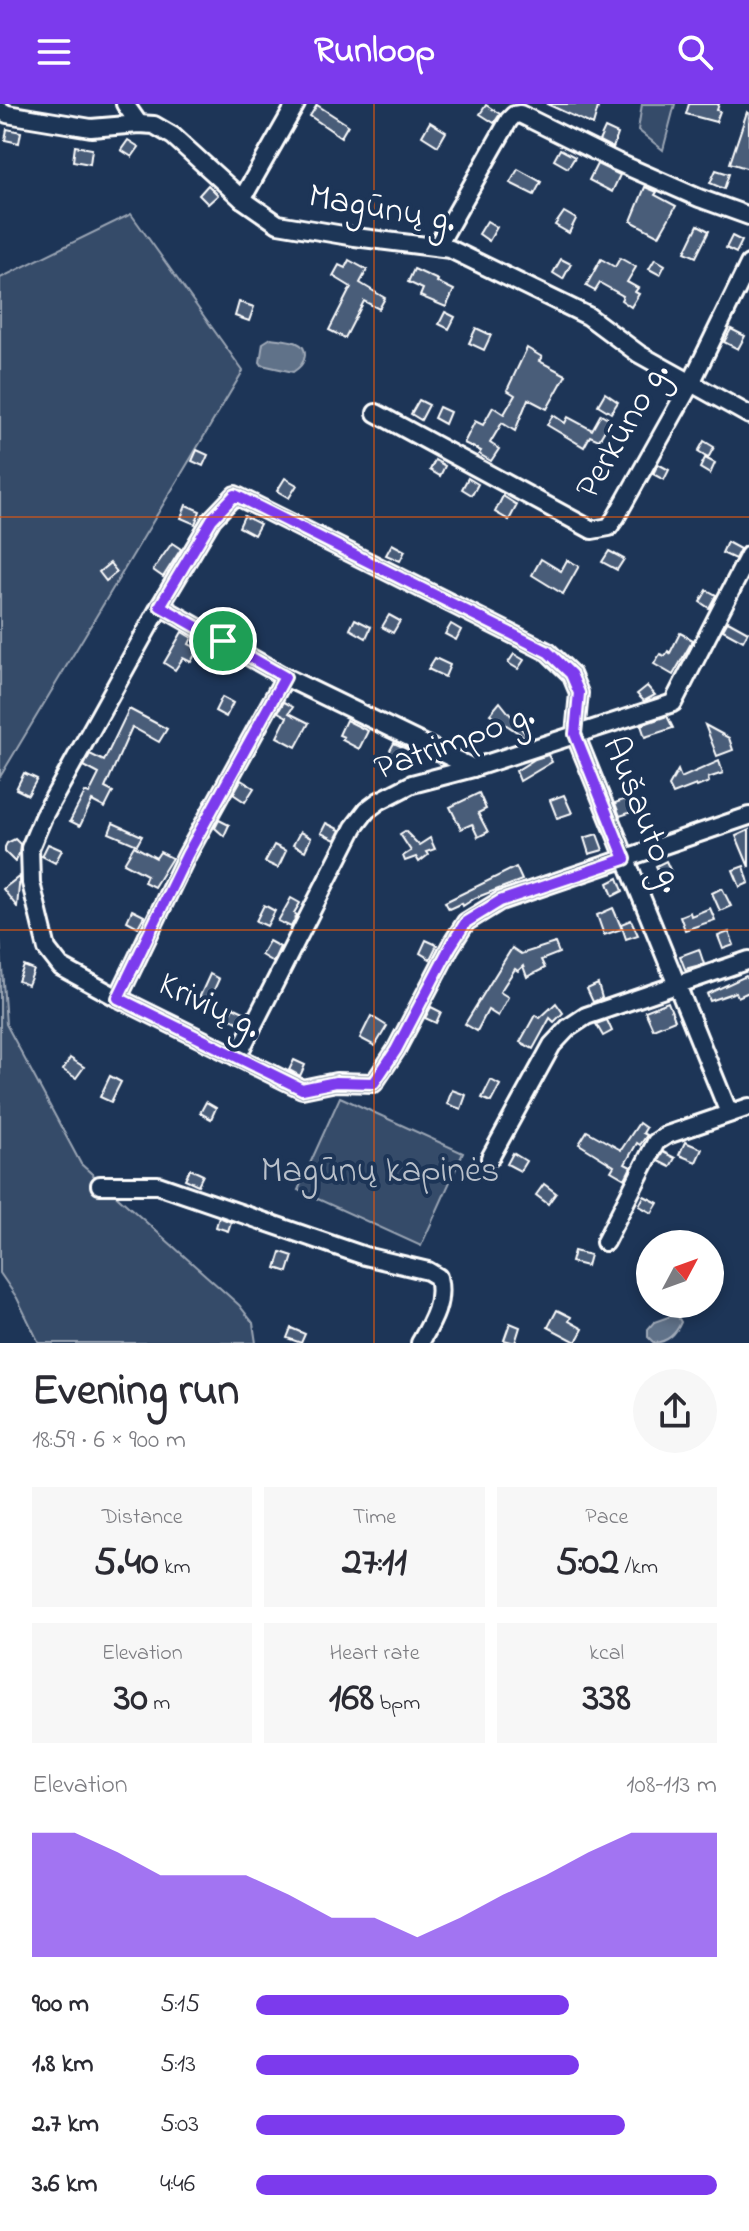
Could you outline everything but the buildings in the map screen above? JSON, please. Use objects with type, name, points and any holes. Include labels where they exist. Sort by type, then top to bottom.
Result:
[{"type":"street","points":[[125,104],[139,124]]},
{"type":"street","points":[[242,199],[296,104]]},
{"type":"street","name":"Magūnų g.","points":[[0,110],[7,114],[91,128],[154,125],[173,136],[242,199],[278,224],[450,249],[588,316],[639,354],[749,415]]},
{"type":"street","points":[[437,247],[509,120],[520,114],[617,162],[749,216]]},
{"type":"street","name":"Perkūno g.","points":[[376,413],[592,530],[609,527],[691,383],[749,264]]},
{"type":"street","name":"Krivių g.","points":[[359,558],[235,495],[212,519],[43,817],[30,848],[31,883],[47,949],[61,967],[302,1089],[336,1082],[374,1083],[396,1050],[466,922],[500,901],[749,816]]},
{"type":"street","name":"Patrimpo g.","points":[[237,1057],[354,827],[367,810],[412,784],[473,768],[673,703],[749,555]]},
{"type":"street","name":"Aušauto g.","points":[[359,558],[548,652],[571,674],[579,693],[575,734],[729,1113]]},
{"type":"street","points":[[160,606],[285,677],[473,768]]},
{"type":"street","points":[[118,998],[187,855],[285,677]]},
{"type":"street","points":[[490,1158],[552,1045],[568,1028],[586,1016],[749,960]]},
{"type":"street","points":[[605,1242],[656,1142],[667,1135],[749,1107]]},
{"type":"street","points":[[100,1185],[158,1185],[365,1256],[428,1271],[438,1277],[440,1297],[436,1316],[420,1343]]},
{"type":"green space","points":[[642,104],[675,104],[663,150],[638,130]]},
{"type":"green space","points":[[131,214],[243,371],[0,777],[0,278]]},
{"type":"green space","points":[[0,939],[6,1024],[81,1164],[239,1305],[253,1323],[256,1343],[39,1343],[17,1298],[0,1273]]},
{"type":"green space","name":"Magūnų kapinės","points":[[340,1097],[463,1153],[421,1246],[298,1190]]},
{"type":"shaded area","points":[[271,338],[302,346],[304,361],[293,372],[260,362],[263,343]]},
{"type":"shaded area","points":[[679,1318],[681,1322],[671,1337],[654,1343],[648,1337],[648,1329],[654,1322]]},
{"type":"route","points":[[235,495],[548,652],[571,674],[579,693],[575,734],[625,859],[500,901],[466,922],[396,1050],[374,1083],[336,1082],[302,1089],[118,998],[187,855],[285,677],[223,641],[160,606],[212,519],[235,495]]}]
